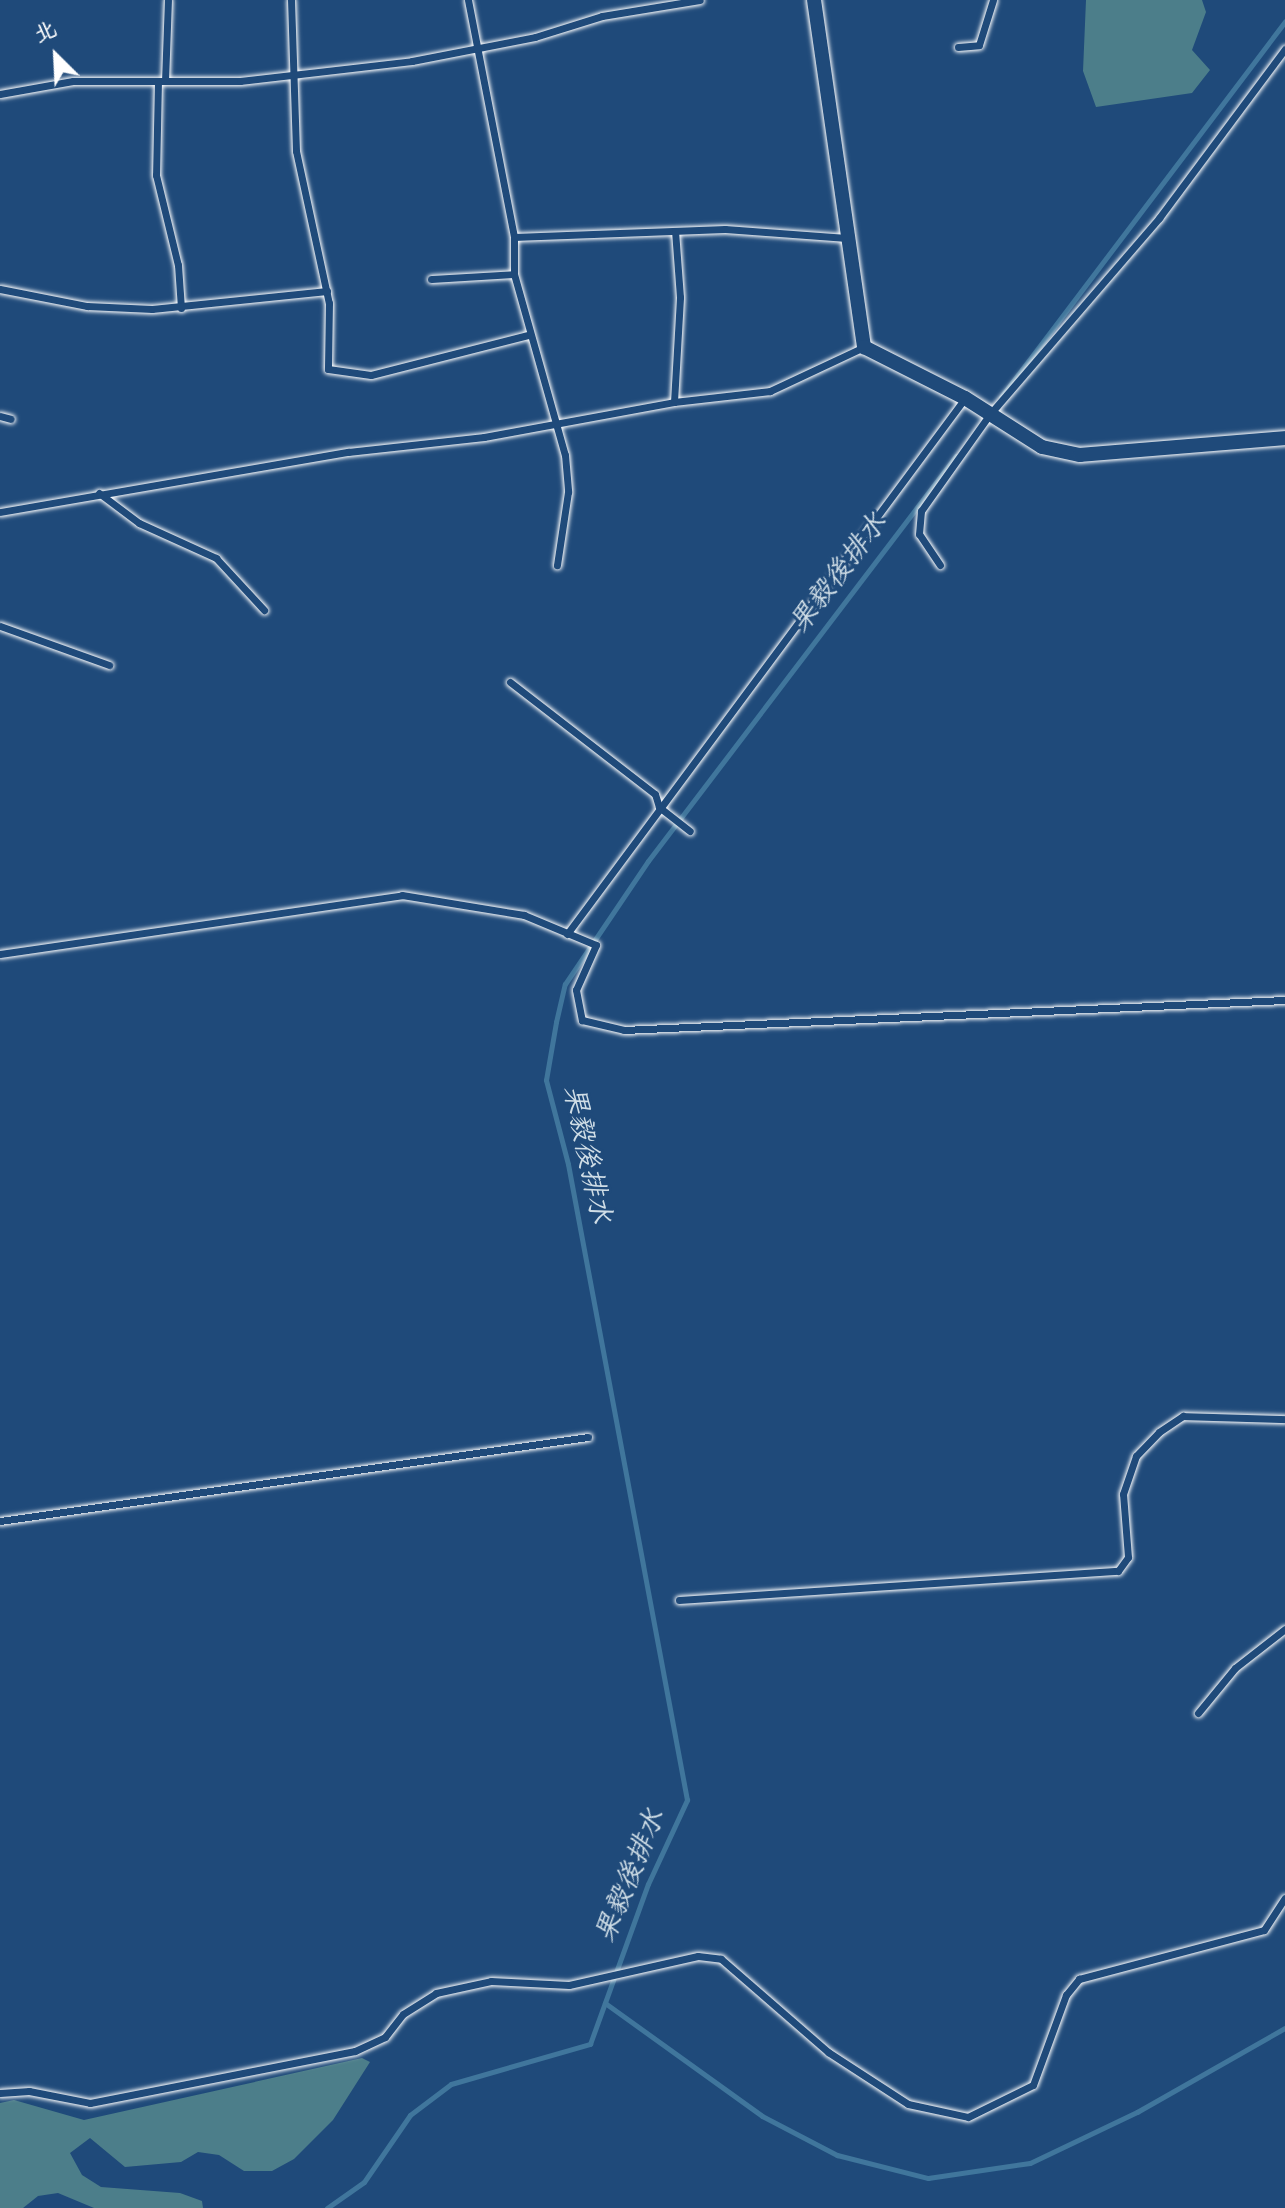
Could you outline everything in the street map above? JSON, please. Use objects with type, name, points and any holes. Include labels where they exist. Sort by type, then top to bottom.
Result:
[{"type":"street","points":[[814,0],[864,347],[965,398],[1042,447],[1080,455],[1285,438]]},
{"type":"lane","points":[[168,0],[156,175],[178,265],[181,308]]},
{"type":"lane","points":[[291,0],[296,151],[327,291],[328,369],[361,376],[528,335]]},
{"type":"lane","points":[[468,0],[474,48],[514,237],[514,274],[553,424],[565,455],[568,492],[557,565]]},
{"type":"lane","points":[[0,94],[73,81],[162,81],[293,75],[535,37],[602,16],[700,0]]},
{"type":"lane","points":[[958,47],[979,45],[993,0]]},
{"type":"lane","points":[[940,565],[919,534],[921,511],[990,414],[1159,218],[1285,49]]},
{"type":"lane","points":[[514,237],[725,229],[848,238]]},
{"type":"lane","points":[[674,402],[680,297],[675,231]]},
{"type":"lane","points":[[431,279],[514,274]]},
{"type":"lane","points":[[0,289],[87,306],[181,308],[327,291]]},
{"type":"lane","points":[[0,512],[99,493],[171,486],[348,452],[484,437],[674,402],[770,391],[864,347]]},
{"type":"lane","points":[[567,934],[965,398]]},
{"type":"lane","points":[[0,416],[11,419]]},
{"type":"lane","points":[[99,493],[139,523],[216,558],[264,610]]},
{"type":"lane","points":[[0,626],[109,665]]},
{"type":"lane","points":[[510,682],[655,794],[659,807],[690,831]]},
{"type":"lane","points":[[0,954],[402,895],[524,915],[596,945],[576,990],[582,1020],[624,1030],[1285,1000]]},
{"type":"lane","points":[[679,1600],[1118,1571],[1128,1557],[1123,1494],[1136,1456],[1159,1432],[1183,1416],[1285,1419]]},
{"type":"lane","points":[[0,1521],[588,1437]]},
{"type":"lane","points":[[1198,1713],[1235,1668],[1285,1629]]},
{"type":"lane","points":[[0,2093],[29,2091],[90,2103],[355,2051],[385,2037],[403,2014],[436,1993],[491,1981],[569,1985],[698,1956],[721,1959],[828,2052],[908,2104],[968,2117],[1033,2085],[1066,1995],[1079,1979],[1264,1930],[1285,1898]]},
{"type":"green space","points":[[1086,0],[1202,0],[1206,12],[1192,50],[1210,70],[1192,93],[1096,107],[1083,71]]},
{"type":"green space","points":[[362,2058],[370,2062],[333,2120],[294,2159],[272,2171],[244,2171],[219,2155],[198,2152],[181,2162],[125,2167],[90,2138],[70,2153],[82,2175],[101,2187],[180,2193],[202,2201],[203,2208],[94,2208],[58,2193],[38,2196],[23,2208],[0,2208],[0,2103],[14,2100],[84,2120]]},
{"type":"waterway","name":"果毅後排水","points":[[1001,397],[1285,21]]},
{"type":"waterway","name":"果毅後排水","points":[[327,2208],[364,2182],[410,2115],[451,2084],[590,2044],[648,1884],[687,1800],[568,1164],[546,1080],[556,1022],[565,984],[648,861],[956,456]]},
{"type":"waterway","points":[[605,2003],[762,2116],[837,2155],[928,2178],[1030,2163],[1137,2112],[1285,2028]]}]
